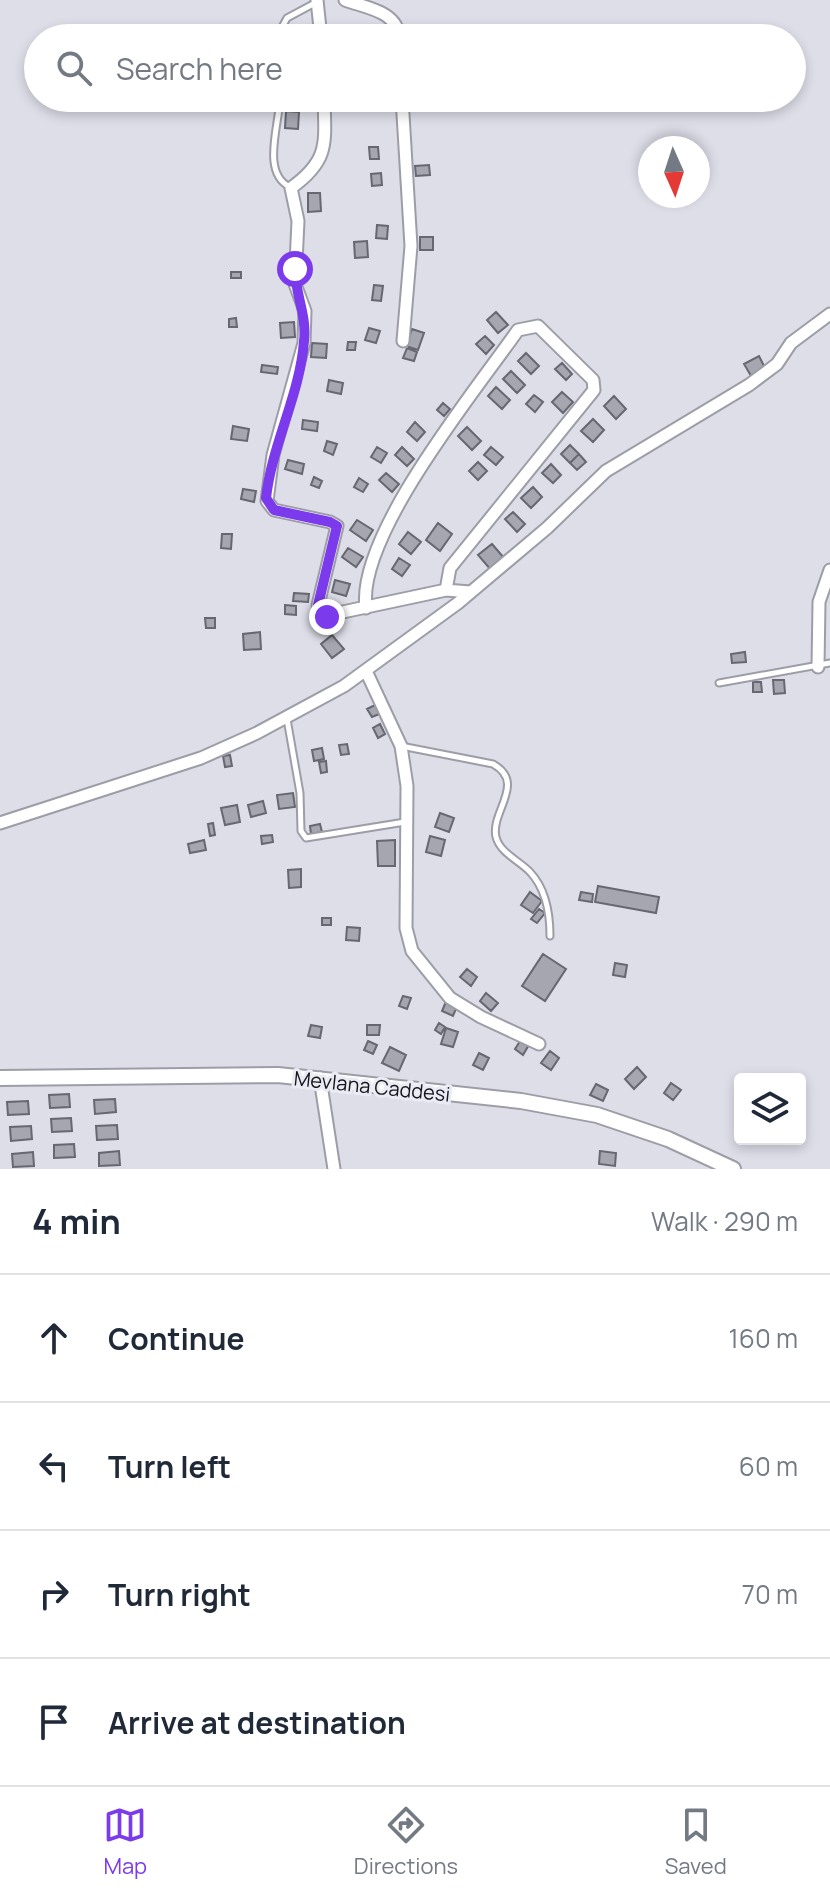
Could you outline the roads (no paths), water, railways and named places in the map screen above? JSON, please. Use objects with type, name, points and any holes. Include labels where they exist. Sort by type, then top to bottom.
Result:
[{"type":"street","points":[[345,0],[390,17],[396,24]]},
{"type":"street","points":[[317,1],[319,24]]},
{"type":"street","points":[[324,112],[323,152],[313,173],[291,188],[298,221],[295,284],[305,311],[304,343],[273,455],[266,498],[274,510],[337,526],[318,605],[322,615],[446,590],[470,592]]},
{"type":"street","points":[[403,112],[411,246],[403,341]]},
{"type":"street","points":[[0,823],[201,758],[287,719],[366,671],[470,592],[558,519],[606,471],[749,385],[777,364],[791,343],[830,314]]},
{"type":"street","points":[[366,608],[374,559],[405,495],[518,330],[538,326],[593,380],[594,390],[450,568],[446,590]]},
{"type":"street","points":[[824,665],[819,602],[830,570]]},
{"type":"street","points":[[366,671],[401,746],[407,786],[406,928],[416,959],[450,998],[481,1017],[539,1044]]},
{"type":"street","name":"Mevlana Caddesi","points":[[0,1078],[264,1075],[320,1078],[521,1101],[597,1115],[668,1139],[733,1169]]},
{"type":"street","points":[[320,1078],[334,1169]]},
{"type":"lane","points":[[284,24],[287,18],[317,1]]},
{"type":"lane","points":[[278,112],[272,164],[278,179],[291,188]]},
{"type":"lane","points":[[719,683],[824,665]]},
{"type":"lane","points":[[287,719],[303,836],[311,840],[406,821]]},
{"type":"lane","points":[[401,746],[489,763],[502,771],[508,794],[496,823],[496,837],[500,847],[537,881],[549,912],[550,936]]}]
